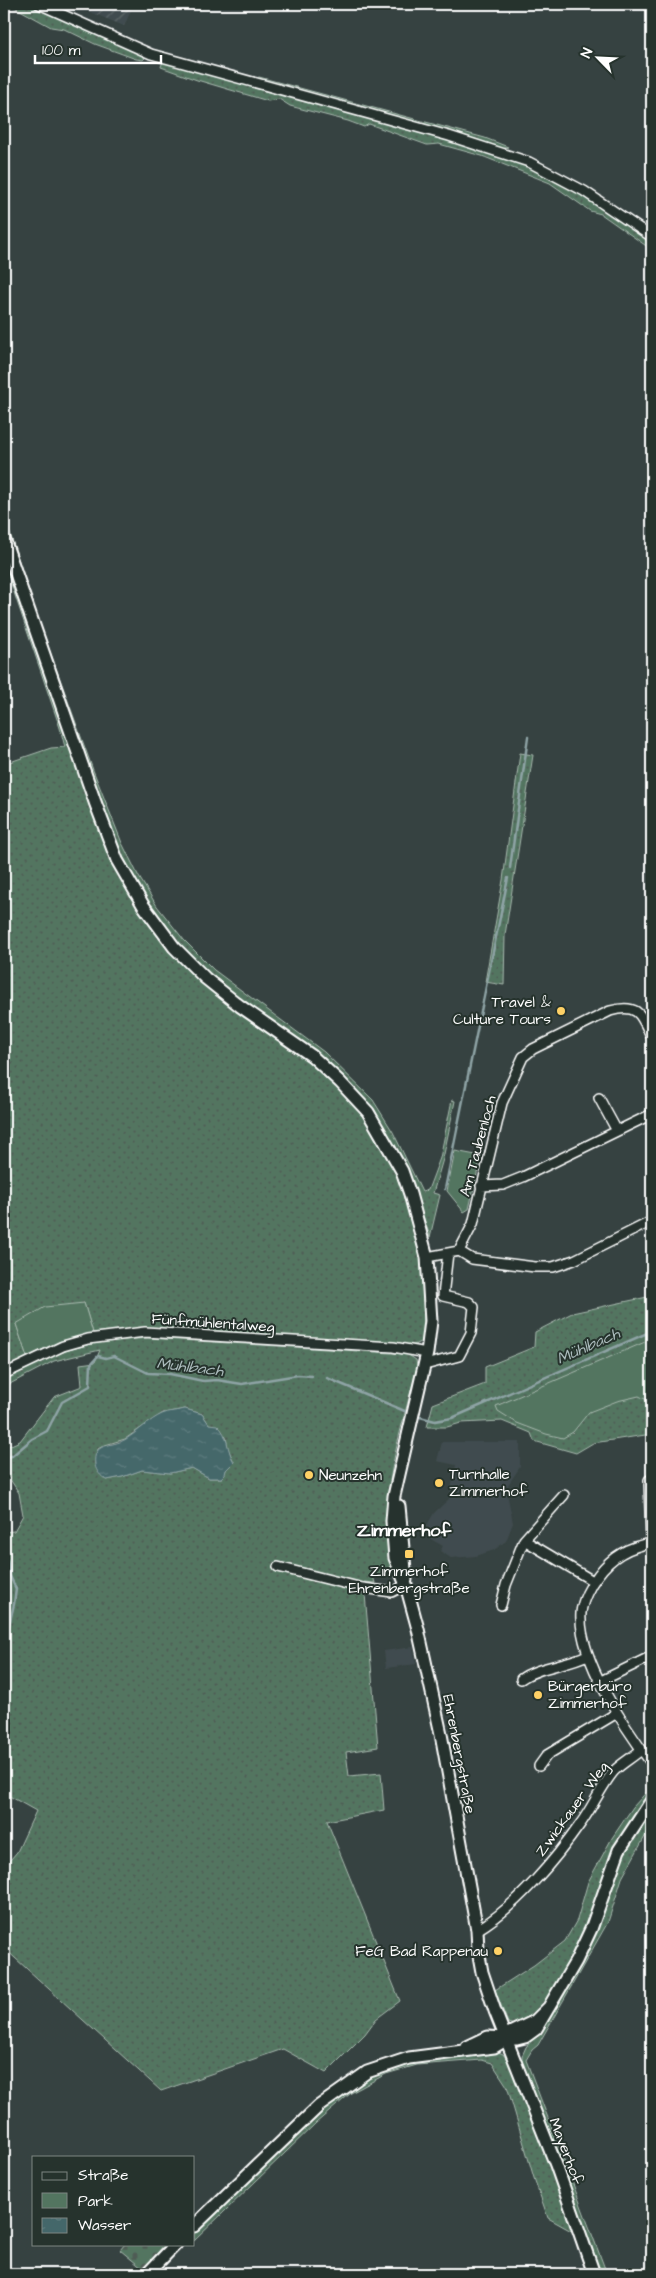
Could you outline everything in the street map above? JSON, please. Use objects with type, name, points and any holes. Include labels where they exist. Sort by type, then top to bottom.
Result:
[{"type":"street","points":[[40,4],[151,54],[449,136],[528,162],[584,191],[652,237]]},
{"type":"street","name":"Ehrenbergstraße","points":[[4,540],[117,860],[143,905],[174,947],[206,978],[240,1006],[312,1056],[368,1112],[402,1171],[410,1194],[427,1257],[431,1321],[426,1359],[394,1496],[392,1530],[394,1558],[406,1585],[418,1629],[441,1734],[461,1853],[477,1930],[482,1972],[507,2039]]},
{"type":"street","name":"Am Taubenloch","points":[[459,1251],[473,1224],[502,1103],[523,1057],[533,1049],[559,1036],[610,1011],[622,1008],[634,1009],[640,1014],[652,1038]]},
{"type":"street","points":[[599,1098],[617,1131]]},
{"type":"street","points":[[481,1186],[503,1185],[523,1177],[652,1114]]},
{"type":"street","points":[[427,1257],[459,1251],[472,1259],[535,1267],[552,1267],[574,1260],[652,1221]]},
{"type":"street","points":[[426,1359],[459,1356],[471,1333],[474,1307],[469,1302],[443,1296],[448,1253]]},
{"type":"street","name":"Fünfmühlentalweg","points":[[4,1374],[63,1346],[88,1340],[145,1332],[393,1347],[426,1359]]},
{"type":"street","points":[[649,1480],[652,1543],[615,1556],[605,1564],[593,1581],[581,1612],[582,1633],[588,1655],[617,1713],[652,1764]]},
{"type":"street","points":[[501,1605],[524,1540],[564,1495]]},
{"type":"street","points":[[524,1540],[593,1581]]},
{"type":"street","points":[[278,1567],[363,1588],[392,1592],[406,1585]]},
{"type":"street","points":[[521,1679],[527,1674],[562,1665],[588,1655]]},
{"type":"street","points":[[601,1682],[652,1656]]},
{"type":"street","points":[[539,1766],[547,1755],[617,1713]]},
{"type":"street","name":"Zwickauer Weg","points":[[477,1930],[496,1917],[528,1887],[562,1850],[589,1813],[614,1772],[641,1750]]},
{"type":"street","points":[[195,2225],[319,2106],[367,2072],[409,2058],[453,2051],[488,2037],[507,2039],[525,2037],[536,2029],[576,1961],[591,1929],[619,1850],[652,1800]]},
{"type":"street","name":"Mayerhof","points":[[507,2039],[556,2165],[594,2274]]},
{"type":"street","points":[[147,2274],[174,2246]]},
{"type":"shaded area","points":[[71,4],[134,4],[124,26]]},
{"type":"shaded area","points":[[442,1442],[520,1442],[520,1467],[506,1488],[513,1523],[506,1541],[494,1550],[476,1556],[451,1558],[440,1551],[443,1546],[422,1534],[434,1513],[449,1499],[456,1465],[437,1461]]},
{"type":"shaded area","points":[[413,1647],[416,1664],[386,1668],[384,1651]]},
{"type":"green space","points":[[9,4],[33,4],[141,52],[145,58],[143,60],[136,59],[95,44],[64,29],[51,27]]},
{"type":"green space","points":[[163,60],[440,137],[530,165],[577,190],[652,240],[652,250],[601,214],[590,211],[550,183],[482,156],[439,144],[427,145],[369,124],[364,127],[290,106],[279,99],[268,101],[197,80],[161,67]]},
{"type":"green space","points":[[259,77],[485,138],[508,147],[502,149],[254,80]]},
{"type":"green space","points":[[4,515],[35,610],[93,770],[122,843],[139,877],[157,906],[184,940],[214,970],[324,1052],[373,1100],[393,1132],[422,1192],[428,1190],[440,1158],[452,1100],[455,1101],[443,1159],[433,1193],[440,1195],[430,1237],[412,1185],[401,1161],[374,1114],[358,1093],[318,1054],[244,1002],[209,974],[168,931],[145,900],[122,858],[96,792],[4,524]]},
{"type":"green space","points":[[4,551],[112,859],[139,907],[151,925],[164,939],[290,1043],[339,1087],[362,1113],[381,1141],[397,1172],[418,1238],[423,1272],[424,1307],[422,1341],[414,1345],[138,1329],[93,1333],[84,1303],[16,1324],[27,1357],[4,1369],[4,764],[51,748],[65,747],[4,563]]},
{"type":"green space","points":[[520,753],[533,755],[505,935],[504,985],[485,982],[503,880]]},
{"type":"green space","points":[[455,1151],[481,1156],[469,1209],[464,1212],[447,1191]]},
{"type":"green space","points":[[652,1296],[652,1434],[593,1443],[576,1453],[534,1441],[531,1433],[502,1421],[461,1423],[447,1427],[427,1427],[433,1404],[485,1384],[485,1367],[534,1347],[535,1332],[572,1313]]},
{"type":"green space","points":[[84,1303],[93,1333],[58,1342],[27,1357],[16,1324],[45,1307]]},
{"type":"green space","points":[[148,1338],[407,1354],[416,1360],[417,1367],[392,1468],[388,1494],[388,1545],[393,1570],[373,1576],[375,1583],[364,1582],[378,1747],[346,1752],[349,1776],[381,1773],[384,1810],[327,1821],[400,2001],[376,2019],[365,2034],[326,2073],[283,2049],[161,2091],[4,1948],[4,1867],[17,1852],[36,1811],[4,1793],[4,1532],[14,1531],[23,1515],[19,1493],[4,1470],[4,1448],[20,1441],[54,1397],[82,1386],[80,1364],[95,1362],[100,1350],[54,1361],[4,1387],[4,1379],[40,1361],[79,1347],[96,1343]],"holes":[[[185,1409],[202,1414],[209,1424],[226,1437],[228,1449],[234,1462],[226,1470],[222,1478],[209,1478],[192,1468],[170,1473],[142,1470],[107,1480],[95,1464],[98,1449],[125,1439],[163,1413]]]},
{"type":"green space","points":[[652,1339],[651,1402],[639,1396],[617,1401],[589,1412],[573,1432],[563,1438],[517,1423],[498,1411],[496,1406]]},
{"type":"green space","points":[[652,1786],[652,1795],[634,1817],[617,1845],[586,1934],[545,2004],[532,2019],[517,2026],[508,2023],[495,1990],[534,1965],[565,1941],[577,1920],[588,1882],[612,1838],[633,1807]]},
{"type":"green space","points":[[652,1808],[652,1824],[622,1878],[608,1922],[538,2045],[532,2050],[526,2060],[607,2274],[599,2274],[522,2062],[522,2056],[526,2047],[545,2024],[584,1959],[595,1936],[615,1877],[630,1841]]},
{"type":"green space","points":[[496,2051],[503,2054],[508,2061],[537,2131],[575,2233],[548,2218],[534,2178],[507,2086],[492,2063],[482,2060],[417,2065],[386,2074],[351,2093],[316,2123],[195,2240],[195,2231],[300,2129],[360,2080],[395,2064]]},
{"type":"green space","points":[[123,2246],[163,2246],[143,2269],[120,2250]]},
{"type":"water","points":[[185,1409],[202,1414],[209,1424],[217,1425],[224,1433],[234,1462],[221,1478],[209,1478],[192,1468],[170,1473],[142,1470],[107,1480],[99,1474],[95,1465],[95,1457],[100,1449],[104,1446],[121,1442],[162,1414]]},
{"type":"waterway","points":[[510,868],[528,737]]},
{"type":"waterway","points":[[445,1189],[508,878]]},
{"type":"waterway","name":"Mühlbach","points":[[420,1417],[435,1421],[452,1418],[652,1331]]},
{"type":"waterway","name":"Mühlbach","points":[[4,1458],[12,1456],[32,1439],[47,1431],[62,1402],[90,1386],[91,1364],[98,1356],[106,1358],[114,1356],[148,1373],[170,1374],[203,1381],[217,1380],[242,1384],[298,1375],[312,1376]]},
{"type":"waterway","name":"Mühlbach","points":[[327,1378],[407,1412]]},
{"type":"waterway","points":[[4,1555],[16,1589],[4,1647]]},
{"type":"place","name":"Travel & Culture Tours","points":[[561,1011]]},
{"type":"place","name":"Neunzehn","points":[[309,1475]]},
{"type":"place","name":"Turnhalle Zimmerhof","points":[[439,1483]]},
{"type":"place","name":"Zimmerhof Ehrenbergstraße","points":[[409,1554]]},
{"type":"place","name":"Bürgerbüro Zimmerhof","points":[[538,1695]]},
{"type":"place","name":"FeG Bad Rappenau","points":[[498,1951]]},
{"type":"district","name":"Zimmerhof","points":[[404,1530]]}]
